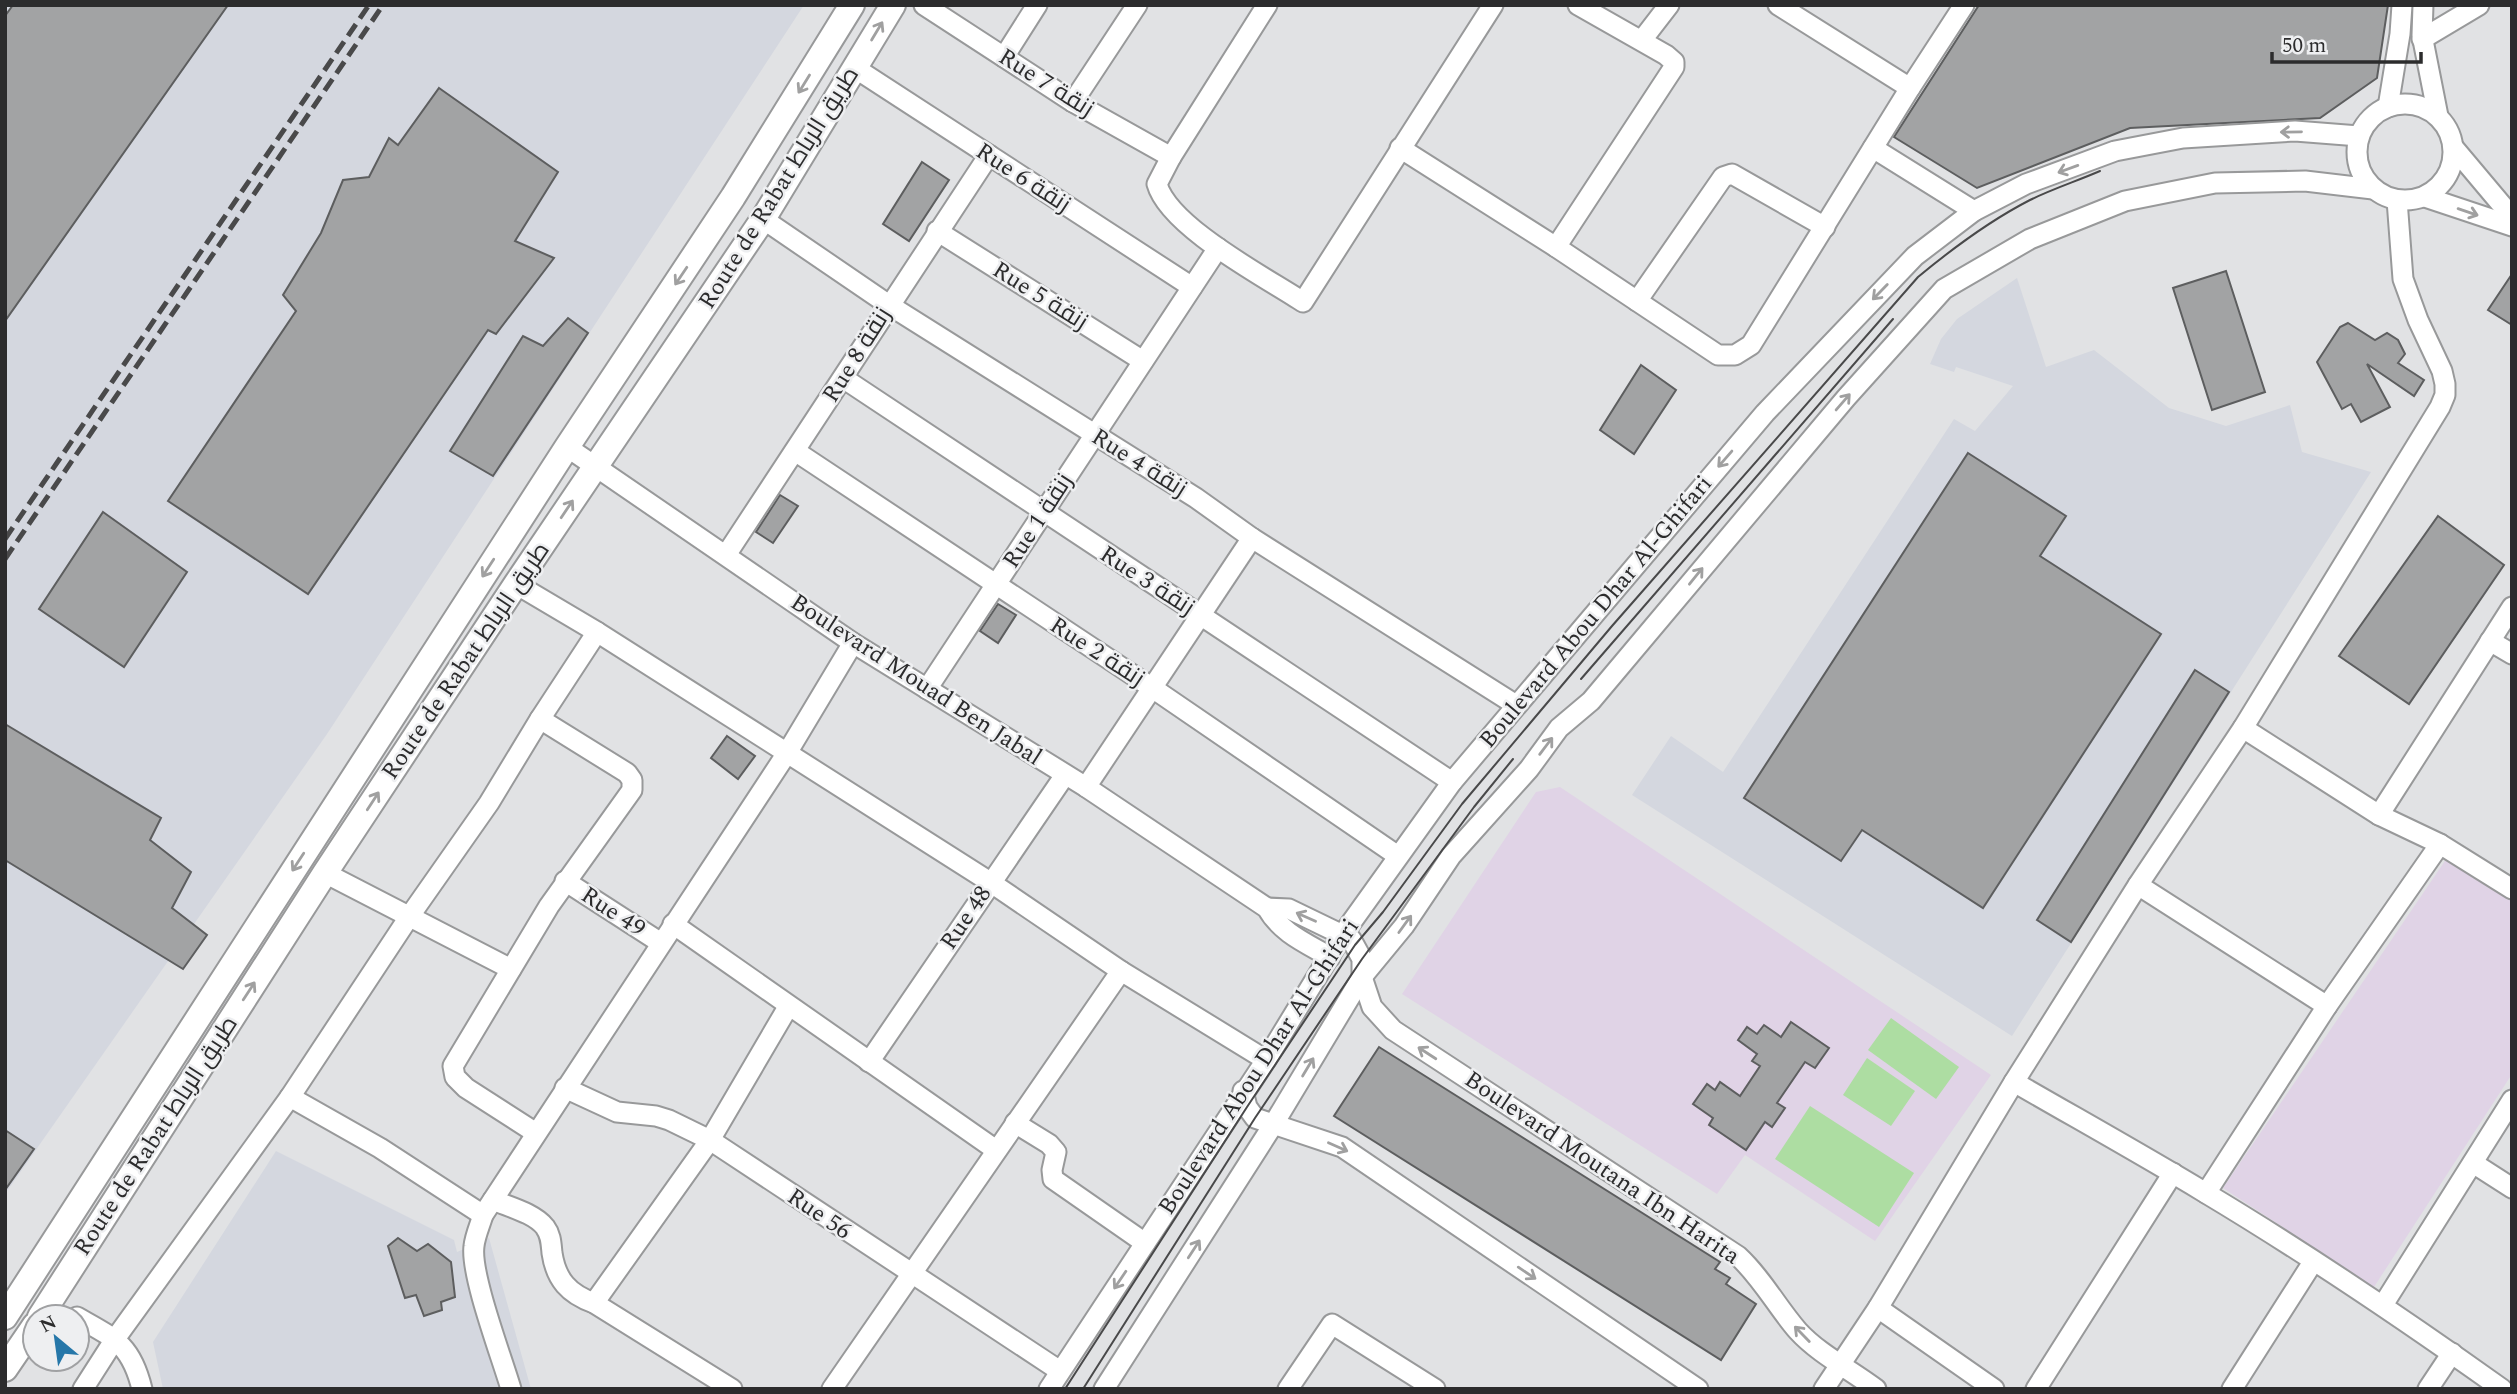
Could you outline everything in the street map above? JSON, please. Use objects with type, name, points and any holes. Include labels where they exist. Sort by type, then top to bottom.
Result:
[{"type":"main road","name":"Route de Rabat طريق الرباط","points":[[5,1317],[567,447],[733,197],[852,5]]},
{"type":"main road","name":"Route de Rabat طريق الرباط","points":[[49,1303],[516,584],[763,219],[893,5]]},
{"type":"main road","points":[[25,1286],[40,1303]]},
{"type":"main road","points":[[5,1369],[21,1346]]},
{"type":"street","name":"Rue 7 زنقة","points":[[924,5],[1073,102],[1171,157]]},
{"type":"street","points":[[1004,57],[1037,5]]},
{"type":"street","points":[[1073,102],[1137,5]]},
{"type":"street","points":[[1267,5],[1171,157],[1157,184],[1165,203],[1183,222],[1218,248],[1303,302],[1493,5]]},
{"type":"street","points":[[1556,247],[1674,67],[1671,58],[1578,5]]},
{"type":"street","points":[[1642,40],[1669,5]]},
{"type":"street","points":[[1779,5],[1910,88]]},
{"type":"street","points":[[1400,148],[1556,247],[1718,355],[1735,355],[1751,345],[1964,5]]},
{"type":"street","points":[[2388,107],[2402,5]]},
{"type":"street","points":[[2423,5],[2423,39],[2438,116]]},
{"type":"street","points":[[2423,39],[2479,5]]},
{"type":"street","name":"Rue 6 زنقة","points":[[855,68],[1192,287]]},
{"type":"street","points":[[2425,197],[2444,182],[2453,160],[2454,148],[2449,131],[2438,116],[2423,106],[2405,103],[2388,107],[2375,114],[2359,136],[2356,158],[2362,175],[2373,189],[2398,200],[2425,197],[2512,226]]},
{"type":"street","name":"Boulevard Abou Dhar Al-Ghifari","points":[[1049,1389],[1243,1091],[1266,1060],[1343,934],[1452,782],[1765,413],[1916,256],[1974,211],[2026,184],[2115,151],[2183,138],[2295,131],[2359,136]]},
{"type":"street","points":[[1873,148],[1974,211]]},
{"type":"street","points":[[2454,148],[2512,217]]},
{"type":"street","name":"Rue 8 زنقة","points":[[726,555],[989,155]]},
{"type":"street","points":[[1637,301],[1723,177],[1728,174],[1825,227]]},
{"type":"street","name":"Boulevard Abou Dhar Al-Ghifari","points":[[1104,1389],[1273,1125],[1362,977],[1404,926],[1451,856],[1529,769],[1559,728],[1591,701],[1830,418],[1944,289],[2030,239],[2125,201],[2216,183],[2305,181],[2373,189]]},
{"type":"street","points":[[1824,1389],[1878,1308],[2014,1082],[2138,885],[2243,728],[2440,407],[2445,395],[2442,371],[2418,320],[2403,279],[2398,200]]},
{"type":"street","name":"Rue 4 زنقة","points":[[763,219],[889,305],[1196,498],[1252,538],[1516,705]]},
{"type":"street","name":"Rue 5 زنقة","points":[[937,231],[1143,361]]},
{"type":"street","name":"Rue 1 زنقة","points":[[927,689],[1218,248]]},
{"type":"street","name":"Rue 3 زنقة","points":[[843,378],[1452,782]]},
{"type":"street","name":"Boulevard Mouad Ben Jabal","points":[[567,447],[853,643],[1086,787],[1267,908],[1286,932],[1330,957]]},
{"type":"street","name":"Rue 2 زنقة","points":[[795,451],[1151,687],[1398,856]]},
{"type":"street","points":[[1086,787],[1252,538]]},
{"type":"street","points":[[516,584],[597,632],[990,882],[1121,971],[1266,1060]]},
{"type":"street","points":[[2379,814],[2512,607]]},
{"type":"street","points":[[83,1389],[290,1097],[409,917],[489,803],[597,632]]},
{"type":"street","points":[[2490,640],[2512,654]]},
{"type":"street","points":[[511,1389],[474,1258],[474,1247],[488,1207],[787,753],[853,643]]},
{"type":"street","points":[[536,1133],[466,1088],[456,1077],[453,1066],[565,881],[632,790],[632,780],[627,773],[540,719]]},
{"type":"street","points":[[2243,728],[2379,814],[2440,844],[2512,888]]},
{"type":"street","name":"Rue 48","points":[[869,1062],[1065,775]]},
{"type":"street","points":[[2206,1193],[2328,1006],[2440,844]]},
{"type":"street","points":[[326,873],[511,969]]},
{"type":"street","name":"Rue 49","points":[[565,881],[661,943]]},
{"type":"street","points":[[2138,885],[2328,1006]]},
{"type":"street","name":"Boulevard Mouad Ben Jabal","points":[[1267,908],[1289,909],[1343,934]]},
{"type":"street","points":[[673,924],[996,1150]]},
{"type":"street","name":"Boulevard Moutana Ibn Harita","points":[[1343,934],[1351,939],[1362,959],[1362,977],[1372,1007],[1393,1030],[1738,1256],[1756,1272],[1800,1333],[1876,1389]]},
{"type":"street","points":[[832,1389],[1121,971]]},
{"type":"street","points":[[594,1304],[709,1140],[789,1007]]},
{"type":"street","points":[[2014,1082],[2206,1193],[2383,1305],[2502,1389]]},
{"type":"street","name":"Rue 56","points":[[565,1088],[617,1112],[669,1120],[709,1140],[1060,1371]]},
{"type":"street","points":[[1243,1091],[1247,1107],[1255,1118],[1342,1147],[1695,1388]]},
{"type":"street","points":[[290,1097],[488,1207],[543,1224],[551,1236],[555,1268],[565,1286],[578,1298],[594,1304],[732,1389]]},
{"type":"street","points":[[2383,1305],[2512,1100]]},
{"type":"street","points":[[1015,1123],[1049,1144],[1056,1152],[1053,1179],[1145,1243]]},
{"type":"street","points":[[2473,1163],[2512,1188]]},
{"type":"street","points":[[2036,1389],[2173,1173]]},
{"type":"street","points":[[2232,1389],[2314,1262]]},
{"type":"street","points":[[1878,1308],[1994,1389]]},
{"type":"street","points":[[1288,1389],[1332,1324],[1423,1385]]},
{"type":"street","points":[[91,1325],[116,1339],[134,1361],[142,1389]]},
{"type":"street","points":[[2428,1389],[2452,1353]]},
{"type":"shaded area","points":[[5,5],[804,5],[327,734],[5,1194]]},
{"type":"shaded area","points":[[2017,278],[2046,367],[2094,350],[2169,408],[2226,426],[2290,405],[2302,452],[2371,472],[2012,1036],[1632,795],[1671,736],[1723,772],[1954,419],[1975,431],[2013,386],[1956,367],[1954,372],[1930,364],[1941,339],[1957,319]]},
{"type":"shaded area","points":[[1560,787],[1991,1075],[1875,1241],[1745,1155],[1717,1194],[1402,994],[1536,792]]},
{"type":"shaded area","points":[[2449,855],[2512,897],[2512,1074],[2374,1287],[2223,1188]]},
{"type":"shaded area","points":[[276,1151],[454,1240],[457,1252],[489,1238],[531,1389],[163,1389],[153,1342]]},
{"type":"green space","points":[[1891,1018],[1959,1067],[1936,1099],[1868,1050]]},
{"type":"green space","points":[[1867,1058],[1915,1091],[1891,1126],[1843,1095]]},
{"type":"green space","points":[[1810,1106],[1914,1173],[1879,1227],[1775,1159]]},
{"type":"building","points":[[13,5],[228,5],[5,321],[5,16]]},
{"type":"building","points":[[1979,5],[2388,5],[2377,78],[2320,118],[2130,128],[1977,188],[1894,137]]},
{"type":"building","points":[[439,88],[558,172],[515,241],[554,258],[496,334],[488,330],[308,594],[168,501],[296,311],[283,295],[321,233],[343,180],[369,177],[389,138],[398,145]]},
{"type":"building","points":[[922,162],[949,180],[909,241],[883,224]]},
{"type":"building","points":[[2226,271],[2265,392],[2212,410],[2173,288]]},
{"type":"building","points":[[2512,274],[2512,325],[2488,310]]},
{"type":"building","points":[[568,318],[588,333],[493,476],[450,451],[523,336],[543,346]]},
{"type":"building","points":[[2348,323],[2375,340],[2387,333],[2398,340],[2405,354],[2398,363],[2424,380],[2414,396],[2367,364],[2390,407],[2361,422],[2351,404],[2342,409],[2317,362],[2340,327]]},
{"type":"building","points":[[1641,365],[1676,390],[1634,454],[1600,430]]},
{"type":"building","points":[[1968,453],[2066,516],[2040,556],[2161,634],[1983,908],[1862,830],[1841,861],[1744,798]]},
{"type":"building","points":[[780,495],[798,506],[773,543],[756,532]]},
{"type":"building","points":[[103,512],[187,572],[124,667],[39,609]]},
{"type":"building","points":[[2438,516],[2504,565],[2409,704],[2339,656]]},
{"type":"building","points":[[998,604],[1016,615],[998,643],[980,631]]},
{"type":"building","points":[[2195,670],[2229,692],[2071,942],[2037,920]]},
{"type":"building","points":[[5,724],[161,818],[150,840],[191,872],[172,908],[207,935],[183,969],[5,860]]},
{"type":"building","points":[[727,736],[755,756],[738,779],[711,758]]},
{"type":"building","points":[[1791,1022],[1829,1048],[1815,1068],[1805,1062],[1777,1103],[1785,1108],[1772,1127],[1765,1122],[1746,1150],[1709,1125],[1713,1118],[1693,1104],[1707,1084],[1715,1090],[1720,1082],[1740,1096],[1760,1066],[1752,1061],[1757,1054],[1738,1040],[1747,1027],[1757,1034],[1764,1025],[1781,1037]]},
{"type":"building","points":[[1379,1047],[1720,1262],[1715,1269],[1730,1278],[1726,1284],[1756,1304],[1721,1360],[1334,1116]]},
{"type":"building","points":[[5,1130],[34,1149],[5,1190]]},
{"type":"building","points":[[398,1238],[417,1251],[428,1244],[451,1262],[455,1297],[441,1302],[442,1310],[424,1316],[416,1295],[405,1298],[388,1246]]},
{"type":"tram line","points":[[1065,1389],[1355,945],[1383,912],[1462,804],[1612,626],[1918,277],[1972,236],[2015,208],[2100,171]]},
{"type":"tram line","points":[[1581,679],[1893,319]]},
{"type":"tram line","points":[[1083,1389],[1255,1118],[1362,959],[1474,807],[1513,759]]},
{"type":"railway","points":[[5,539],[369,5]]},
{"type":"railway","points":[[5,559],[383,5]]}]
